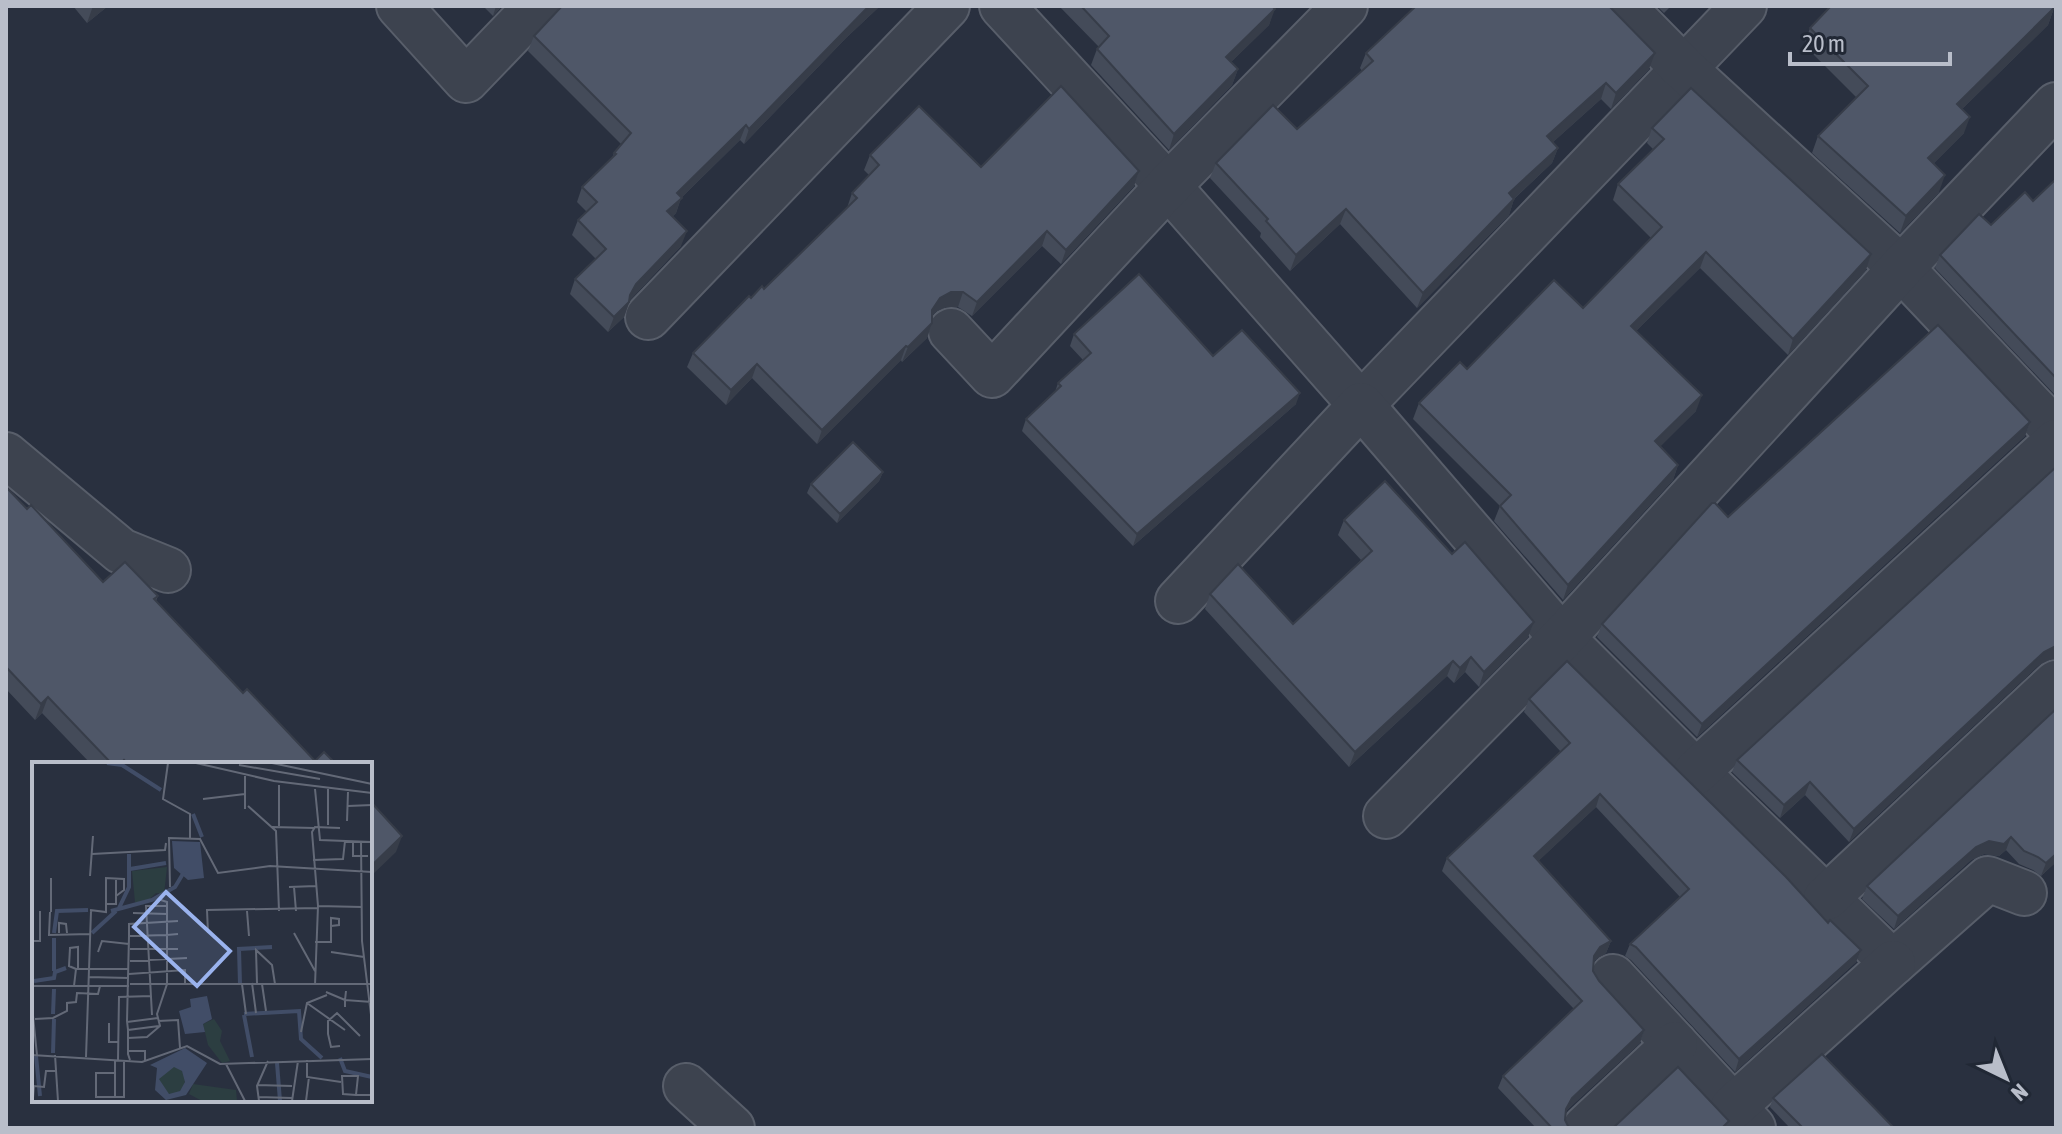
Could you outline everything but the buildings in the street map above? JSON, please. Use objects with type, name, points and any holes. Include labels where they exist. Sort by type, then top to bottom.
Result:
[{"type":"street","points":[[399,6],[466,80],[537,6]]},
{"type":"street","points":[[648,317],[947,6]]},
{"type":"street","points":[[1002,6],[1168,186],[1562,638],[1893,963]]},
{"type":"street","points":[[951,331],[992,375],[1168,186],[1345,6]]},
{"type":"street","points":[[1622,6],[1683,68],[1901,268],[2056,432]]},
{"type":"street","points":[[1178,601],[1361,405],[1744,6]]},
{"type":"street","points":[[1386,816],[1562,638],[1901,268],[2056,105]]},
{"type":"street","points":[[1696,772],[2056,442]]},
{"type":"street","points":[[6,455],[121,551],[168,570]]},
{"type":"street","points":[[1826,898],[2056,683]]},
{"type":"street","points":[[1613,977],[1743,1117],[1893,963],[1988,879],[2024,893]]},
{"type":"street","points":[[1585,1128],[1675,1044]]},
{"type":"street","points":[[686,1086],[732,1128]]}]
